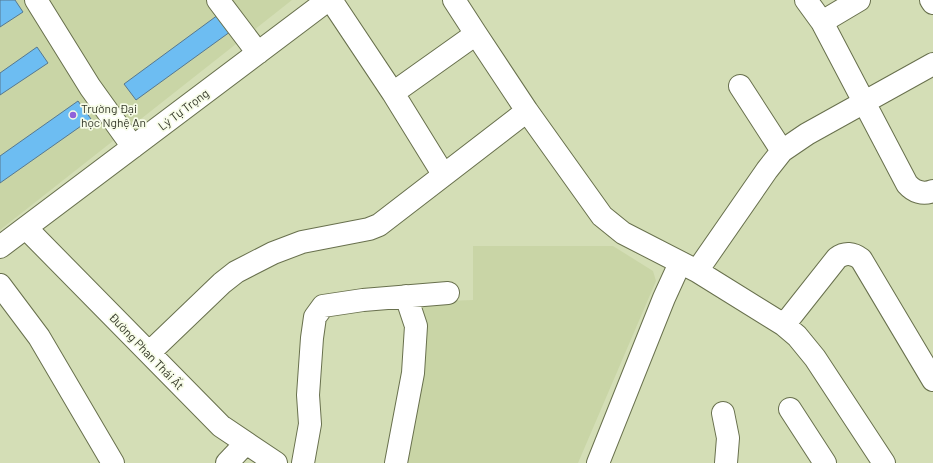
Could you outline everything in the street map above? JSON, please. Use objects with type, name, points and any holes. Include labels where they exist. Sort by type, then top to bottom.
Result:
[{"type":"street","points":[[36,0],[90,87],[133,147]]},
{"type":"street","points":[[218,0],[258,53]]},
{"type":"street","points":[[330,0],[393,93],[444,174]]},
{"type":"street","name":"Lý Tự Trọng","points":[[0,247],[330,0]]},
{"type":"street","points":[[454,0],[527,111],[602,216],[623,233],[689,267],[784,325],[797,336],[815,358],[884,463]]},
{"type":"street","points":[[806,0],[822,22],[907,184],[915,191],[920,193],[933,191]]},
{"type":"street","points":[[822,22],[859,0]]},
{"type":"street","points":[[393,93],[476,34]]},
{"type":"street","points":[[598,463],[664,298],[782,151],[807,134],[933,64]]},
{"type":"street","points":[[740,86],[782,151]]},
{"type":"street","points":[[149,353],[222,283],[236,272],[273,253],[302,242],[369,229],[379,225],[527,111]]},
{"type":"street","name":"Đường Phan Thái Ất","points":[[26,228],[221,426],[276,463]]},
{"type":"street","points":[[784,325],[837,258],[845,254],[853,254],[861,259],[933,380]]},
{"type":"street","points":[[0,285],[39,337],[77,404],[99,436],[113,463]]},
{"type":"street","points":[[303,463],[310,424],[308,396],[312,338],[315,317],[323,306],[363,300],[448,293]]},
{"type":"street","points":[[396,463],[413,373],[416,326],[406,296]]},
{"type":"street","points":[[790,409],[825,463]]},
{"type":"street","points":[[723,413],[728,438],[726,463]]},
{"type":"street","points":[[227,463],[246,443]]},
{"type":"shaded area","name":"Trường Đại học Nghệ An","points":[[0,0],[292,0],[0,230]]},
{"type":"shaded area","points":[[473,246],[613,246],[653,271],[656,281],[578,463],[407,463],[420,302],[473,300]]},
{"type":"building","points":[[0,0],[15,0],[23,12],[0,27]]},
{"type":"building","points":[[222,12],[234,29],[136,100],[124,84]]},
{"type":"building","points":[[37,47],[48,63],[0,95],[0,73]]},
{"type":"building","points":[[78,101],[91,119],[0,183],[0,156]]},
{"type":"place","name":"Trường Đại học Nghệ An","points":[[73,115]]}]
